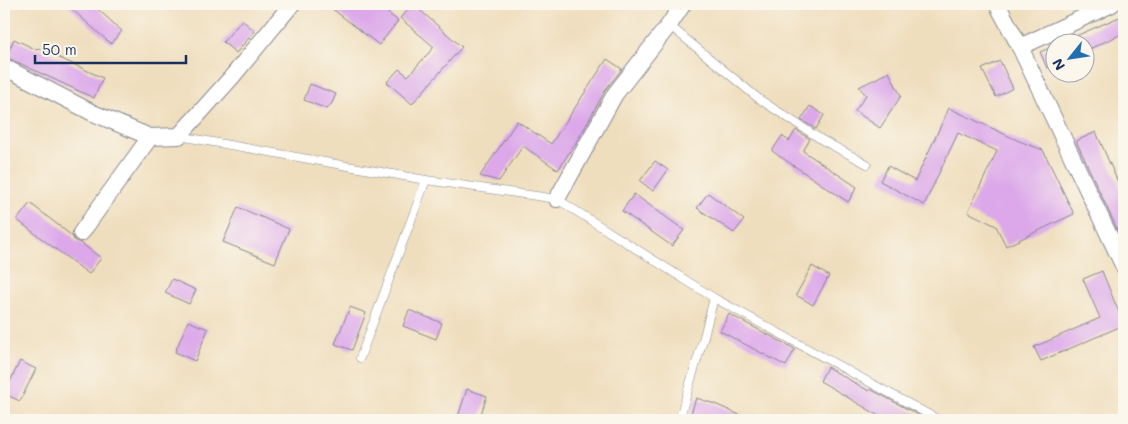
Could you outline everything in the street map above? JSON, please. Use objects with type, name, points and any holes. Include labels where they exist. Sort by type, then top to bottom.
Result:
[{"type":"street","points":[[4,68],[93,113],[150,136],[179,136],[231,78],[292,4]]},
{"type":"street","points":[[557,199],[615,94],[669,26],[683,4]]},
{"type":"street","points":[[997,4],[1020,47],[1122,258]]},
{"type":"street","points":[[1020,47],[1112,4]]},
{"type":"street","points":[[81,233],[150,136]]},
{"type":"lane","points":[[669,26],[759,99],[822,140],[867,164]]},
{"type":"lane","points":[[179,136],[426,180],[557,199],[714,298],[939,420]]},
{"type":"lane","points":[[360,358],[426,180]]},
{"type":"lane","points":[[679,420],[714,298]]},
{"type":"building","points":[[66,4],[92,4],[122,31],[111,44]]},
{"type":"building","points":[[326,4],[376,4],[398,21],[379,45]]},
{"type":"building","points":[[413,4],[462,47],[412,104],[387,82],[399,69],[408,76],[434,47],[400,18]]},
{"type":"building","points":[[1124,15],[1124,33],[1096,46],[1096,32],[1085,32]]},
{"type":"building","points":[[242,20],[255,31],[236,53],[223,42]]},
{"type":"building","points":[[14,39],[103,78],[94,98],[6,57]]},
{"type":"building","points":[[1046,49],[1046,66],[1040,52]]},
{"type":"building","points":[[607,59],[622,69],[606,89],[580,136],[558,170],[523,146],[499,181],[480,176],[517,121],[551,144]]},
{"type":"building","points":[[1000,61],[1013,88],[996,97],[982,69]]},
{"type":"building","points":[[889,72],[901,96],[880,128],[855,111],[866,95],[859,87]]},
{"type":"building","points":[[310,84],[336,94],[327,109],[304,100]]},
{"type":"building","points":[[810,106],[824,115],[816,129],[801,120]]},
{"type":"building","points":[[949,108],[1019,141],[1043,150],[1074,214],[1006,246],[996,226],[968,212],[997,151],[958,133],[924,205],[880,181],[888,166],[915,181]]},
{"type":"building","points":[[796,130],[810,139],[803,151],[857,187],[848,202],[772,151],[782,136],[789,141]]},
{"type":"building","points":[[1096,132],[1124,196],[1124,244],[1076,141]]},
{"type":"building","points":[[655,161],[668,170],[653,191],[640,181]]},
{"type":"building","points":[[708,193],[744,220],[734,233],[697,208]]},
{"type":"building","points":[[634,194],[684,230],[672,246],[622,211]]},
{"type":"building","points":[[30,203],[72,236],[75,241],[81,243],[101,258],[89,274],[17,220]]},
{"type":"building","points":[[238,207],[289,229],[275,263],[223,242]]},
{"type":"building","points":[[812,266],[829,276],[813,305],[796,295]]},
{"type":"building","points":[[1102,271],[1124,325],[1041,361],[1034,347],[1100,318],[1083,279]]},
{"type":"building","points":[[172,279],[196,290],[189,304],[165,293]]},
{"type":"building","points":[[350,307],[366,313],[352,350],[335,344]]},
{"type":"building","points":[[409,310],[442,323],[436,339],[403,326]]},
{"type":"building","points":[[729,314],[795,349],[786,366],[720,331]]},
{"type":"building","points":[[188,321],[208,329],[195,361],[175,352]]},
{"type":"building","points":[[20,361],[36,369],[20,401],[4,394]]},
{"type":"building","points":[[827,367],[869,391],[870,389],[928,420],[886,420],[820,381]]},
{"type":"building","points":[[467,389],[487,396],[479,420],[457,420]]},
{"type":"building","points":[[696,398],[715,404],[751,420],[689,420]]}]
